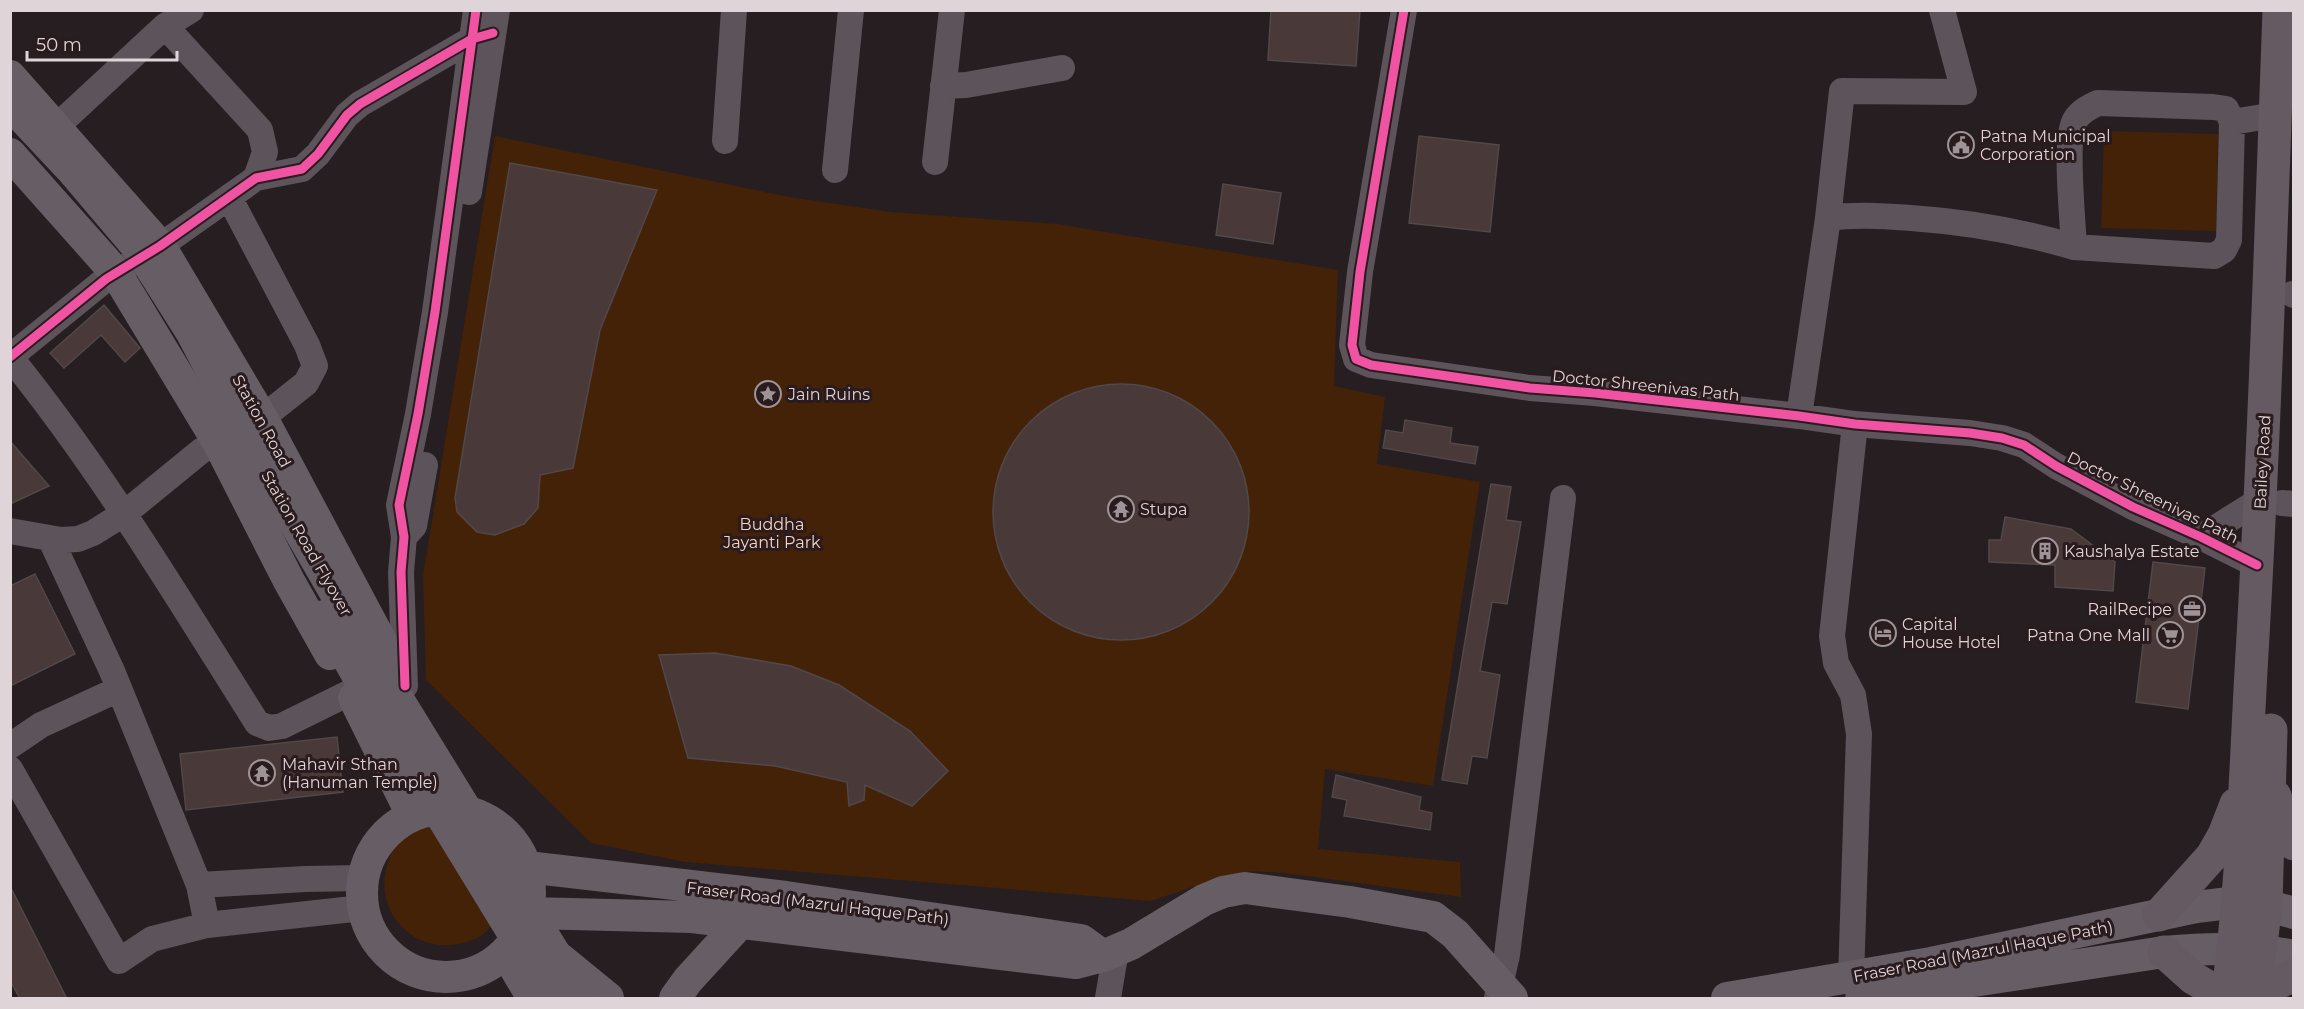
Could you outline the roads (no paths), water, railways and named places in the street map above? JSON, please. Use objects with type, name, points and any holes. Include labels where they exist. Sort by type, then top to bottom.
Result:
[{"type":"highway","name":"Bailey Road","points":[[2241,997],[2248,949],[2266,906],[2257,777],[2257,565],[2278,502],[2269,305],[2279,10]]},
{"type":"highway","name":"Bailey Road","points":[[2257,777],[2293,286]]},
{"type":"highway","points":[[2257,777],[2294,844]]},
{"type":"highway","points":[[2159,915],[2211,856],[2257,777]]},
{"type":"highway","points":[[2164,952],[2193,978],[2241,997],[2294,975]]},
{"type":"main road","name":"Station Road","points":[[10,76],[160,246],[262,418],[405,686],[446,807]]},
{"type":"main road","name":"Station Road Flyover","points":[[10,104],[71,169],[139,249],[192,333],[260,461],[383,675],[582,999]]},
{"type":"main road","name":"Station Road Flyover","points":[[10,132],[104,235],[161,313],[288,552],[381,717],[553,999]]},
{"type":"main road","points":[[10,154],[116,273],[218,441],[289,581],[372,731],[412,815]]},
{"type":"main road","points":[[520,932],[482,970],[448,978],[419,974],[394,960],[374,938],[362,893],[372,851],[390,828],[416,813],[446,807],[464,809],[492,821],[513,841],[527,867],[531,889],[520,932],[533,999]]},
{"type":"main road","name":"Fraser Road (Mazrul Haque Path)","points":[[527,867],[786,897],[1081,940],[1110,953]]},
{"type":"main road","name":"Fraser Road (Mazrul Haque Path)","points":[[520,932],[692,917],[1076,963],[1131,944],[1204,900],[1223,892],[1245,888],[1350,902],[1433,917],[1455,934],[1503,994]]},
{"type":"main road","name":"Fraser Road (Mazrul Haque Path)","points":[[1727,999],[1856,988],[2196,907],[2266,906]]},
{"type":"main road","points":[[675,999],[688,980],[741,922]]},
{"type":"main road","points":[[520,932],[585,978],[608,999]]},
{"type":"main road","name":"Fraser Road (Mazrul Haque Path)","points":[[1856,988],[1923,994],[2164,952],[2200,949],[2248,949],[2294,956]]},
{"type":"street","points":[[56,127],[165,26],[191,10]]},
{"type":"street","points":[[405,686],[401,572],[404,537],[399,505],[459,201],[487,27],[477,10]]},
{"type":"street","points":[[725,141],[734,10]]},
{"type":"street","points":[[835,170],[851,10]]},
{"type":"street","points":[[935,162],[952,10]]},
{"type":"street","name":"Doctor Shreenivas Path","points":[[1404,10],[1360,272],[1352,345],[1356,359],[1371,365],[1530,388],[2002,438],[2024,445],[2056,466],[2133,507],[2257,565]]},
{"type":"street","points":[[1799,416],[1828,218],[1842,91],[1964,92],[1942,10]]},
{"type":"street","points":[[165,26],[260,130],[265,152],[256,178]]},
{"type":"street","points":[[351,692],[282,726],[269,728],[257,723],[125,513],[43,398],[10,357],[106,279],[160,246],[256,178],[302,169],[318,154],[347,115],[360,104],[487,27]]},
{"type":"street","points":[[943,86],[966,85],[1062,68]]},
{"type":"street","points":[[1828,218],[1855,214],[1955,221],[2027,233],[2074,247],[2214,256],[2224,250],[2229,240],[2232,122],[2226,109],[2098,103],[2084,110],[2074,122],[2070,140],[2074,247]]},
{"type":"street","points":[[2232,122],[2275,115]]},
{"type":"street","points":[[10,531],[61,540],[78,539],[93,533],[125,513],[201,451],[262,418],[306,383],[315,366],[307,345],[229,197]]},
{"type":"street","points":[[1855,424],[1832,636],[1836,663],[1853,695],[1859,734],[1856,988]]},
{"type":"street","points":[[1503,994],[1563,498]]},
{"type":"street","name":"Doctor Shreenivas Path","points":[[2201,537],[2278,502]]},
{"type":"street","points":[[50,538],[118,689],[199,885],[207,925]]},
{"type":"street","points":[[10,746],[41,725],[118,689]]},
{"type":"street","points":[[10,769],[116,960],[121,961],[152,939],[207,925],[362,893]]},
{"type":"street","points":[[199,885],[305,879],[362,893]]},
{"type":"street","points":[[1108,999],[1110,953]]},
{"type":"place","name":"Patna Municipal Corporation","points":[[1961,145]]},
{"type":"place","name":"Jain Ruins","points":[[768,394]]},
{"type":"place","name":"Stupa","points":[[1121,509]]},
{"type":"place","name":"Kaushalya Estate","points":[[2045,551]]},
{"type":"place","name":"RailRecipe","points":[[2192,609]]},
{"type":"place","name":"Capital House Hotel","points":[[1883,633]]},
{"type":"place","name":"Patna One Mall","points":[[2170,635]]},
{"type":"place","name":"Mahavir Sthan (Hanuman Temple)","points":[[262,773]]},
{"type":"park label","name":"Buddha Jayanti Park","points":[[772,533]]}]
